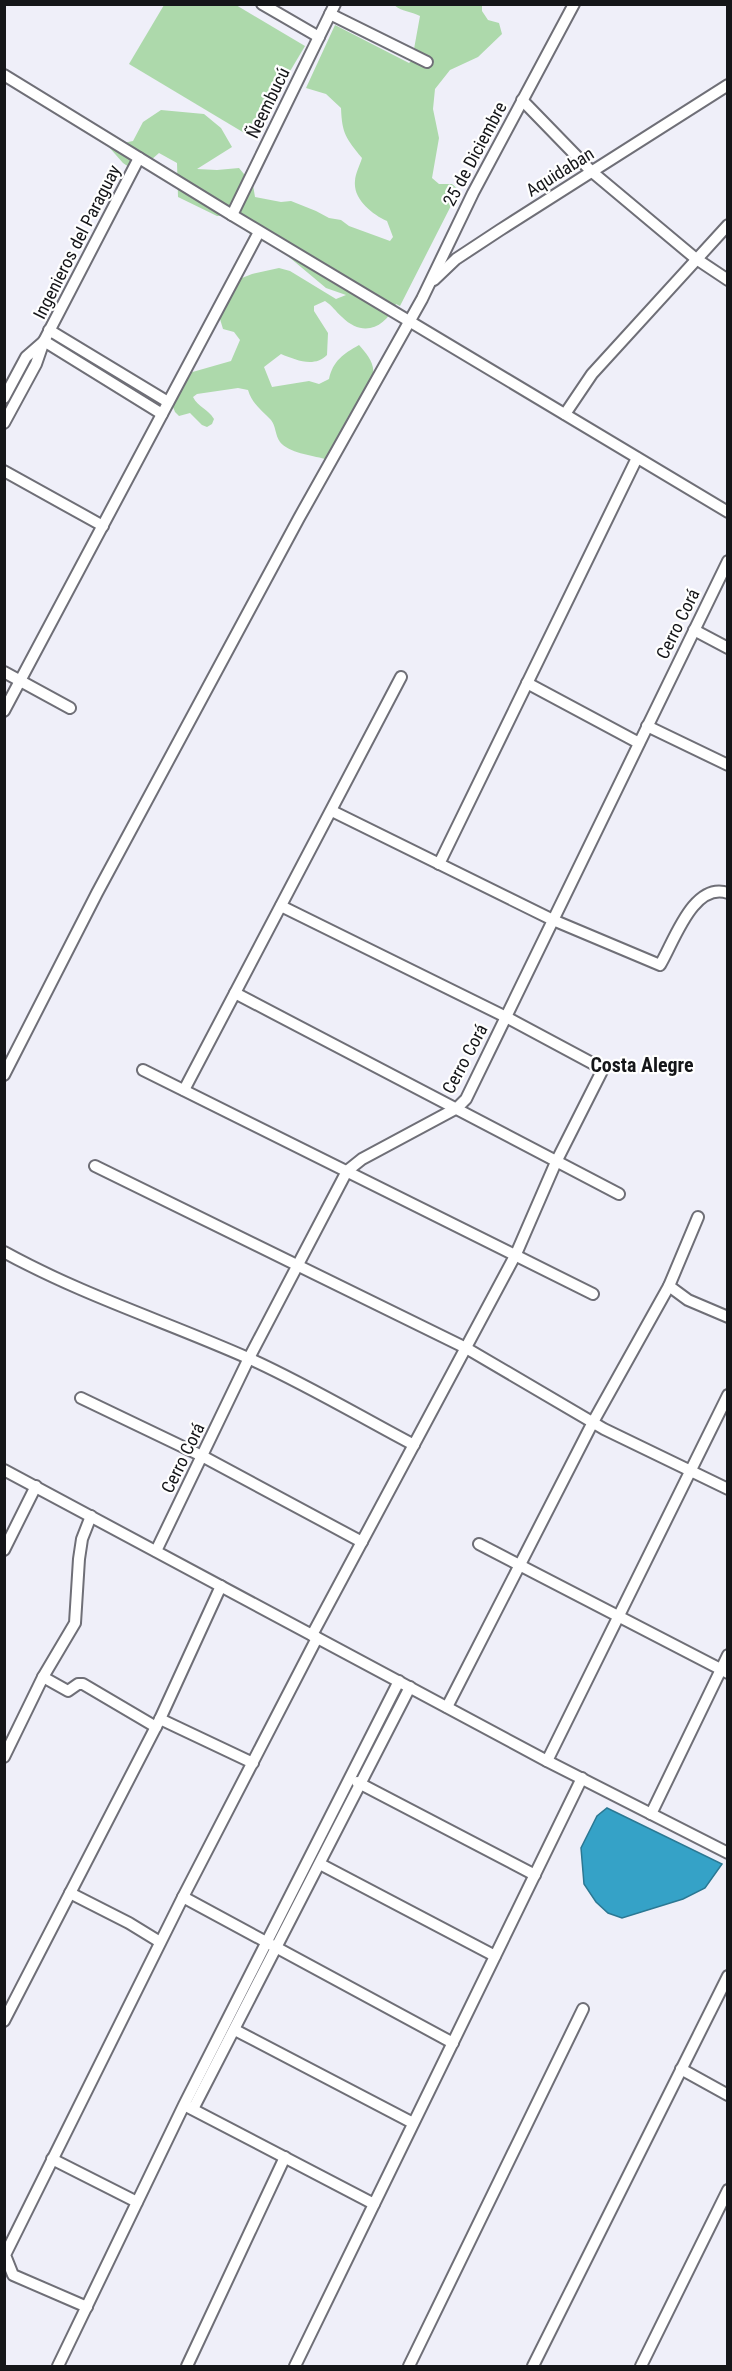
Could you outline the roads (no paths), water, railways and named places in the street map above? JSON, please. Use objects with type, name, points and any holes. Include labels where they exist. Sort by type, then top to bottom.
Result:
[{"type":"street","points":[[262,4],[319,37]]},
{"type":"street","name":"25 de Diciembre","points":[[4,1075],[97,893],[283,547],[422,299],[472,192],[574,4]]},
{"type":"street","points":[[332,9],[427,62]]},
{"type":"street","name":"Ñeembucú","points":[[232,215],[332,9]]},
{"type":"street","points":[[4,75],[259,232],[728,512]]},
{"type":"street","name":"Aquidaban","points":[[422,299],[437,276],[456,259],[728,85]]},
{"type":"street","points":[[522,100],[591,171],[695,258],[728,280]]},
{"type":"street","name":"Ingenieros del Paraguay","points":[[4,423],[139,158]]},
{"type":"street","points":[[565,414],[592,374],[695,258],[728,225]]},
{"type":"street","points":[[4,711],[259,232]]},
{"type":"street","points":[[47,335],[168,402]]},
{"type":"street","points":[[47,335],[162,414]]},
{"type":"street","name":"Ingenieros del Paraguay","points":[[4,398],[27,357],[47,335]]},
{"type":"street","points":[[439,864],[637,458]]},
{"type":"street","points":[[4,471],[103,526]]},
{"type":"street","name":"Cerro Corá","points":[[156,1551],[249,1358],[347,1171],[362,1159],[457,1108],[466,1099],[728,561]]},
{"type":"street","points":[[694,630],[728,648]]},
{"type":"street","points":[[4,672],[70,708]]},
{"type":"street","points":[[184,1090],[401,677]]},
{"type":"street","points":[[527,682],[639,743]]},
{"type":"street","points":[[647,726],[728,765]]},
{"type":"street","points":[[332,811],[553,920],[660,965],[681,924],[698,900],[704,894],[721,891],[728,893]]},
{"type":"street","points":[[87,2307],[13,2275],[5,2256],[160,1942],[253,1763],[314,1636],[516,1254],[556,1162],[603,1069],[506,1017],[281,906]]},
{"type":"street","points":[[236,993],[619,1194]]},
{"type":"street","points":[[143,1070],[593,1294]]},
{"type":"street","points":[[95,1166],[466,1348],[593,1422],[728,1489]]},
{"type":"street","points":[[447,1707],[593,1422],[669,1286],[698,1217]]},
{"type":"street","points":[[4,1252],[108,1301],[249,1358],[414,1445]]},
{"type":"street","points":[[669,1286],[688,1300],[728,1317]]},
{"type":"street","points":[[547,1761],[728,1395]]},
{"type":"street","points":[[81,1398],[202,1456],[362,1542]]},
{"type":"street","points":[[4,1470],[547,1761],[728,1854]]},
{"type":"street","points":[[4,1551],[36,1486]]},
{"type":"street","points":[[4,1757],[43,1677],[75,1623],[79,1559],[82,1539],[91,1516]]},
{"type":"street","points":[[479,1544],[724,1671]]},
{"type":"street","points":[[4,2021],[158,1723],[221,1586]]},
{"type":"street","points":[[651,1814],[724,1671],[728,1655]]},
{"type":"street","points":[[43,1677],[68,1691],[78,1684],[83,1684],[158,1723],[253,1763]]},
{"type":"street","points":[[189,2107],[235,2030],[272,1945],[320,1864],[399,1681]]},
{"type":"street","points":[[58,2367],[137,2202],[189,2107],[356,1781],[410,1688]]},
{"type":"street","points":[[295,2367],[582,1778]]},
{"type":"street","points":[[356,1781],[535,1875]]},
{"type":"street","points":[[320,1864],[495,1956]]},
{"type":"street","points":[[70,1893],[129,1923],[160,1942]]},
{"type":"street","points":[[183,1897],[453,2043]]},
{"type":"street","points":[[533,2367],[728,1976]]},
{"type":"street","points":[[409,2367],[583,2009]]},
{"type":"street","points":[[235,2030],[414,2123]]},
{"type":"street","points":[[681,2069],[728,2095]]},
{"type":"street","points":[[189,2107],[374,2204]]},
{"type":"street","points":[[187,2367],[285,2157]]},
{"type":"street","points":[[52,2159],[137,2202]]},
{"type":"street","points":[[641,2367],[728,2190]]},
{"type":"water","points":[[607,1808],[722,1864],[705,1888],[683,1899],[622,1918],[608,1913],[596,1902],[584,1884],[581,1848],[597,1816]]},
{"type":"district","name":"Costa Alegre","points":[[642,1065]]}]
